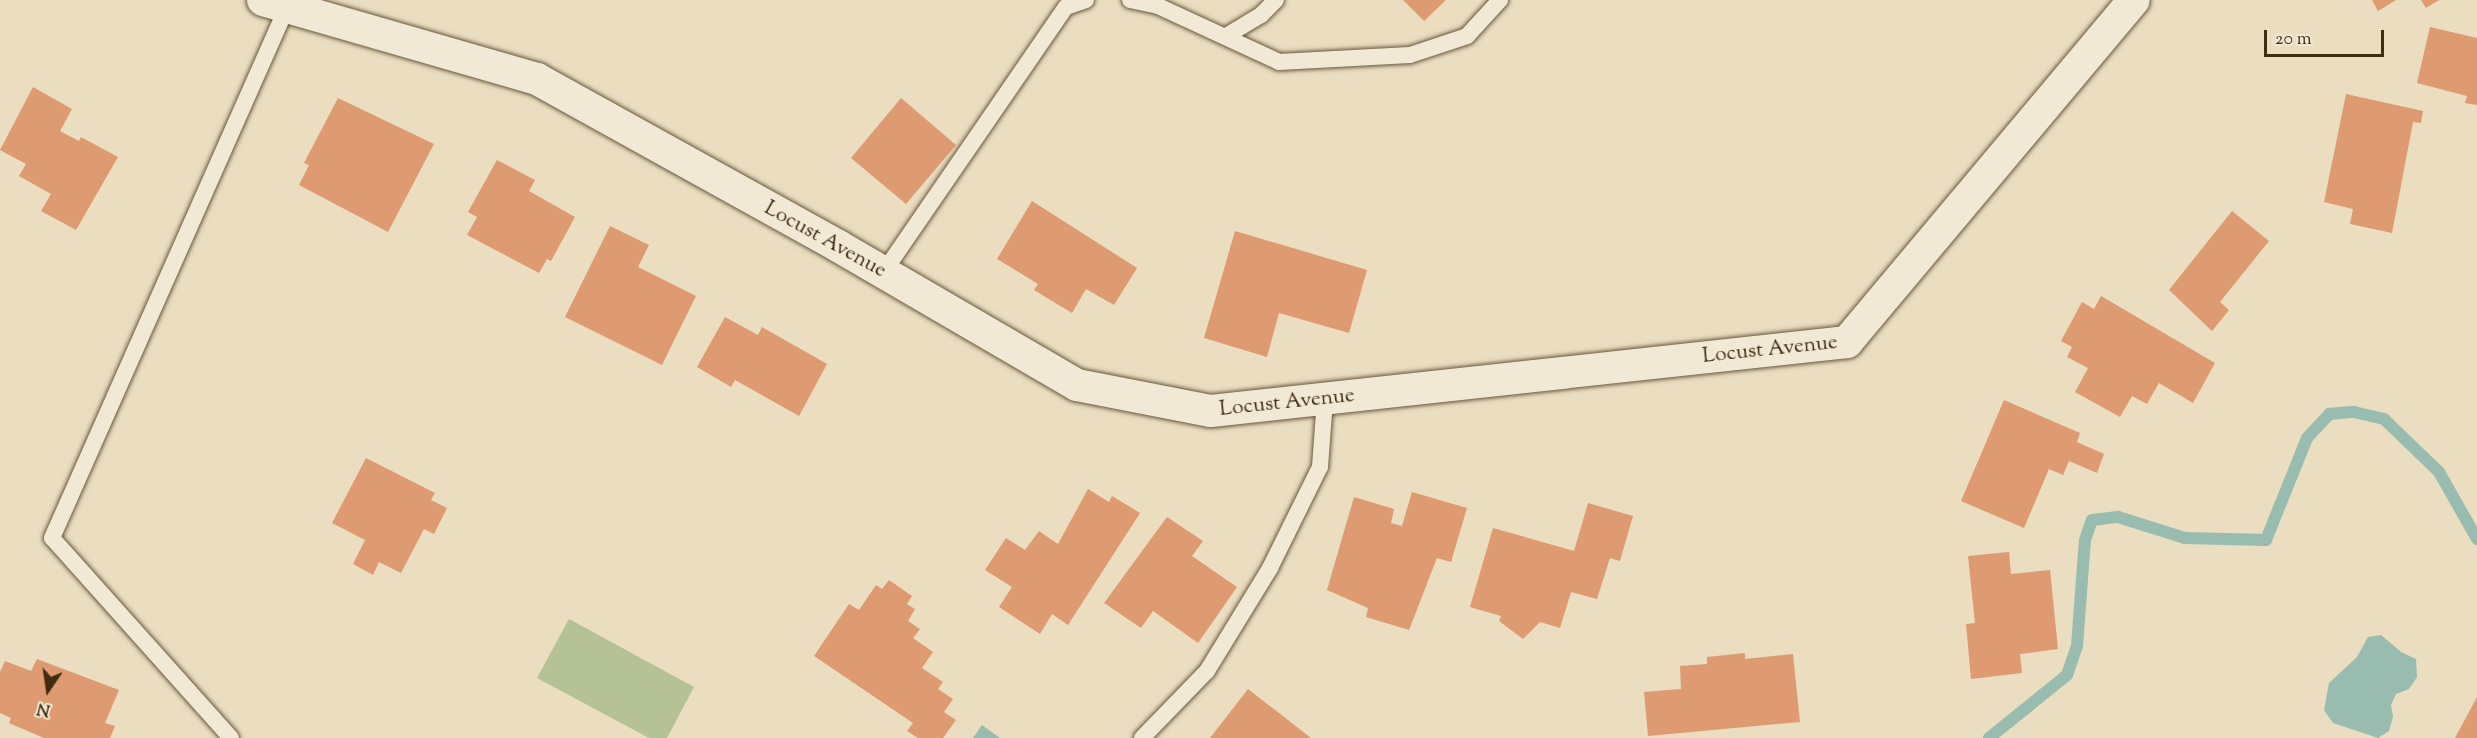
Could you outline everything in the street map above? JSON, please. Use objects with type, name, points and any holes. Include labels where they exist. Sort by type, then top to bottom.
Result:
[{"type":"street","name":"Locust Avenue","points":[[275,3],[537,79],[1077,385],[1211,411],[1847,342],[2133,0]]},
{"type":"lane","points":[[883,273],[1066,7],[1086,0]]},
{"type":"lane","points":[[1130,0],[1158,6],[1279,62],[1410,55],[1467,36],[1500,0]]},
{"type":"lane","points":[[1226,36],[1261,15],[1276,0]]},
{"type":"lane","points":[[231,738],[52,538],[275,3]]},
{"type":"lane","points":[[1142,738],[1207,671],[1270,568],[1320,467],[1325,399]]},
{"type":"green space","points":[[569,619],[694,687],[667,738],[649,738],[537,678]]},
{"type":"water","points":[[2381,635],[2401,652],[2416,659],[2417,677],[2409,689],[2396,694],[2391,705],[2393,717],[2389,731],[2378,738],[2333,723],[2324,710],[2329,683],[2357,657],[2368,637]]},
{"type":"water","points":[[982,725],[1000,738],[973,738]]},
{"type":"building","points":[[1403,0],[1446,0],[1424,21]]},
{"type":"building","points":[[2372,0],[2396,0],[2378,11]]},
{"type":"building","points":[[2421,0],[2439,0],[2426,8]]},
{"type":"building","points":[[2430,27],[2477,38],[2477,105],[2465,103],[2467,96],[2417,83]]},
{"type":"building","points":[[33,87],[72,109],[60,131],[79,141],[81,137],[118,157],[76,230],[41,211],[51,194],[19,176],[26,164],[0,150]]},
{"type":"building","points":[[2346,94],[2423,111],[2421,123],[2413,122],[2392,233],[2350,224],[2353,209],[2324,202]]},
{"type":"building","points":[[338,98],[434,144],[388,232],[299,185],[309,165],[304,163]]},
{"type":"building","points":[[901,98],[956,145],[906,204],[851,158]]},
{"type":"building","points":[[497,160],[535,180],[529,191],[575,217],[551,261],[547,259],[539,273],[467,235],[477,217],[468,212]]},
{"type":"building","points":[[1032,201],[1137,268],[1114,305],[1086,289],[1072,313],[1034,290],[1038,284],[997,259]]},
{"type":"building","points":[[2232,211],[2269,241],[2220,302],[2229,310],[2212,331],[2169,290]]},
{"type":"building","points":[[610,226],[649,245],[638,267],[696,296],[662,365],[565,317]]},
{"type":"building","points":[[1235,231],[1367,270],[1349,333],[1279,313],[1267,357],[1204,338]]},
{"type":"building","points":[[2101,296],[2215,363],[2193,403],[2159,383],[2147,404],[2132,396],[2120,417],[2075,392],[2088,368],[2067,357],[2072,347],[2061,341],[2082,302],[2094,309]]},
{"type":"building","points":[[725,317],[758,335],[762,327],[827,364],[799,416],[735,380],[731,387],[697,367]]},
{"type":"building","points":[[2004,400],[2080,433],[2077,442],[2104,454],[2097,473],[2069,461],[2063,475],[2049,469],[2024,528],[1961,501]]},
{"type":"building","points":[[366,458],[435,493],[431,500],[447,508],[434,534],[424,529],[401,573],[379,562],[373,575],[353,564],[365,540],[332,523]]},
{"type":"building","points":[[1088,489],[1109,502],[1112,496],[1140,513],[1068,625],[1052,614],[1040,634],[999,607],[1012,587],[985,570],[1006,538],[1025,550],[1039,531],[1058,544]]},
{"type":"building","points":[[1412,492],[1467,508],[1451,562],[1437,558],[1409,630],[1366,617],[1368,608],[1327,590],[1354,497],[1394,509],[1391,523],[1402,526]]},
{"type":"building","points":[[1588,503],[1633,516],[1620,561],[1610,558],[1597,599],[1571,592],[1560,628],[1540,622],[1523,639],[1499,621],[1501,616],[1470,607],[1493,528],[1574,551]]},
{"type":"building","points":[[1167,517],[1203,541],[1192,556],[1237,587],[1198,643],[1153,611],[1141,628],[1104,603]]},
{"type":"building","points":[[2009,552],[2011,574],[2050,570],[2058,649],[2020,654],[2022,673],[1971,679],[1966,624],[1975,623],[1968,556]]},
{"type":"building","points":[[889,580],[912,596],[907,604],[915,609],[908,621],[920,629],[913,638],[933,652],[922,668],[943,682],[938,689],[953,699],[944,712],[956,720],[943,738],[918,738],[907,731],[913,723],[814,656],[849,604],[859,610],[876,585],[882,589]]},
{"type":"building","points":[[1745,653],[1745,659],[1793,654],[1800,722],[1648,736],[1644,692],[1681,689],[1680,666],[1707,664],[1707,657]]},
{"type":"building","points":[[37,659],[119,690],[105,723],[115,726],[110,738],[44,738],[9,723],[11,718],[0,713],[0,672],[5,661],[31,671]]},
{"type":"building","points":[[1248,689],[1311,738],[1210,738]]},
{"type":"building","points":[[2477,697],[2477,738],[2455,738]]},
{"type":"waterway","points":[[1989,738],[2067,675],[2077,646],[2085,540],[2092,520],[2118,517],[2185,538],[2266,540],[2307,438],[2329,414],[2354,412],[2384,419],[2439,472],[2477,539]]}]
